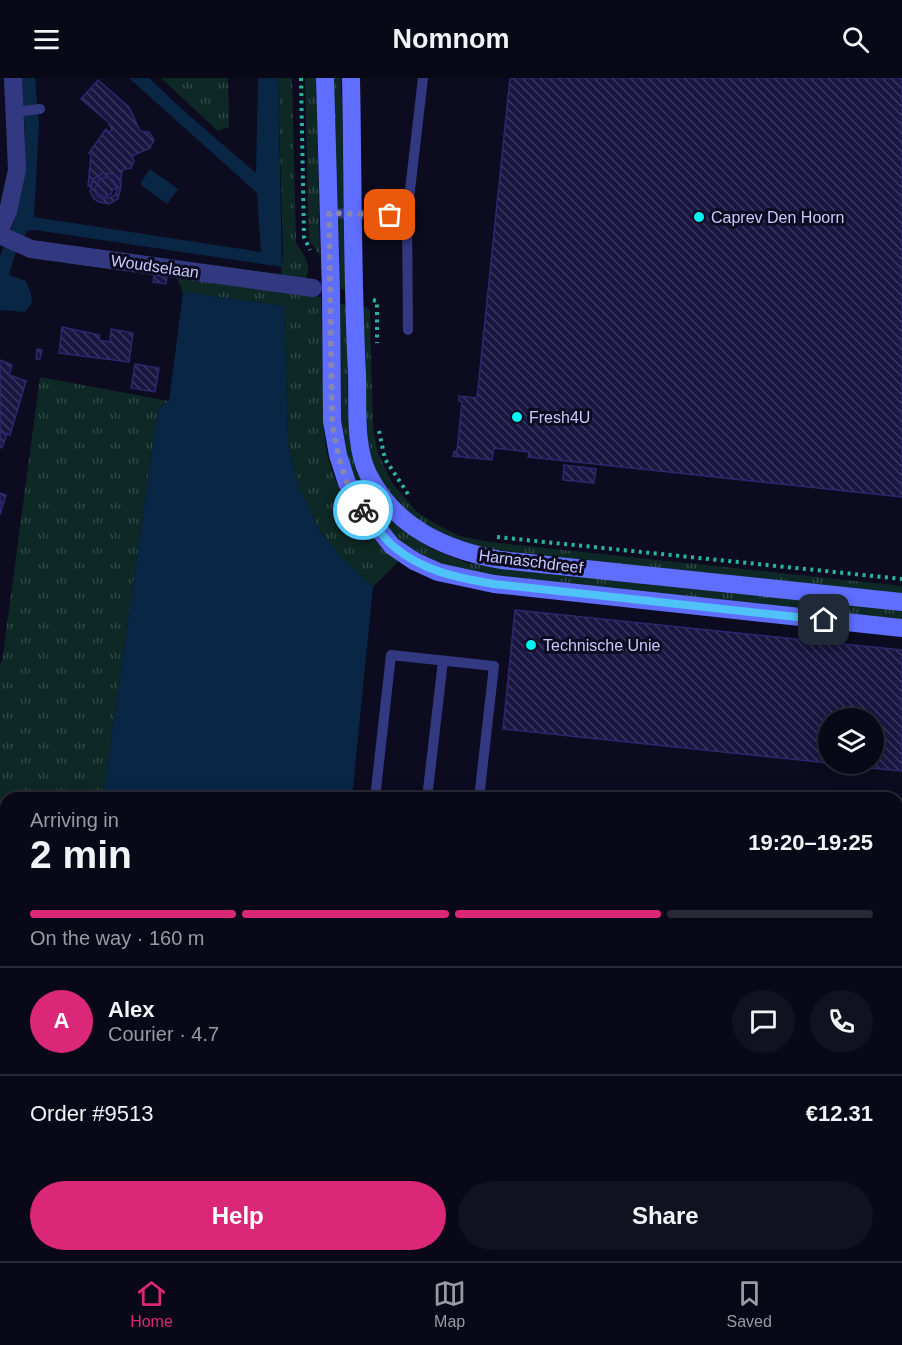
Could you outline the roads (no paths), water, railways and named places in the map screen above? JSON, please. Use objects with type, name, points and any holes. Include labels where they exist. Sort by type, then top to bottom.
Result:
[{"type":"street","name":"Woudselaan","points":[[13,78],[17,112],[17,170],[2,234],[31,249],[313,288]]},
{"type":"street","name":"Harnaschdreef","points":[[325,78],[332,421],[338,455],[347,483],[361,507],[386,539],[414,561],[438,572],[494,584],[902,628]]},
{"type":"street","name":"Harnaschdreef","points":[[351,78],[355,296],[361,451],[368,474],[392,507],[409,524],[438,543],[470,554],[501,560],[902,602]]},
{"type":"lane","points":[[408,330],[407,216],[423,78]]},
{"type":"lane","points":[[17,112],[40,109]]},
{"type":"lane","points":[[329,213],[407,216]]},
{"type":"lane","points":[[376,792],[391,655],[494,666],[480,792]]},
{"type":"lane","points":[[428,792],[443,661]]},
{"type":"water","points":[[20,78],[35,78],[39,124],[34,217],[261,252],[257,193],[129,78],[149,78],[256,173],[258,78],[278,78],[282,267],[35,230],[27,231],[15,254],[9,275],[26,281],[32,303],[25,312],[0,310],[0,256],[13,224],[21,193],[25,131]]},
{"type":"water","points":[[150,169],[178,189],[167,204],[140,184]]},
{"type":"water","points":[[183,292],[284,306],[288,445],[299,487],[321,533],[341,557],[373,587],[353,792],[104,792],[158,409],[169,401]]},
{"type":"place","name":"Caprev Den Hoorn","points":[[699,217]]},
{"type":"place","name":"Fresh4U","points":[[517,417]]},
{"type":"place","name":"Technische Unie","points":[[531,645]]}]
